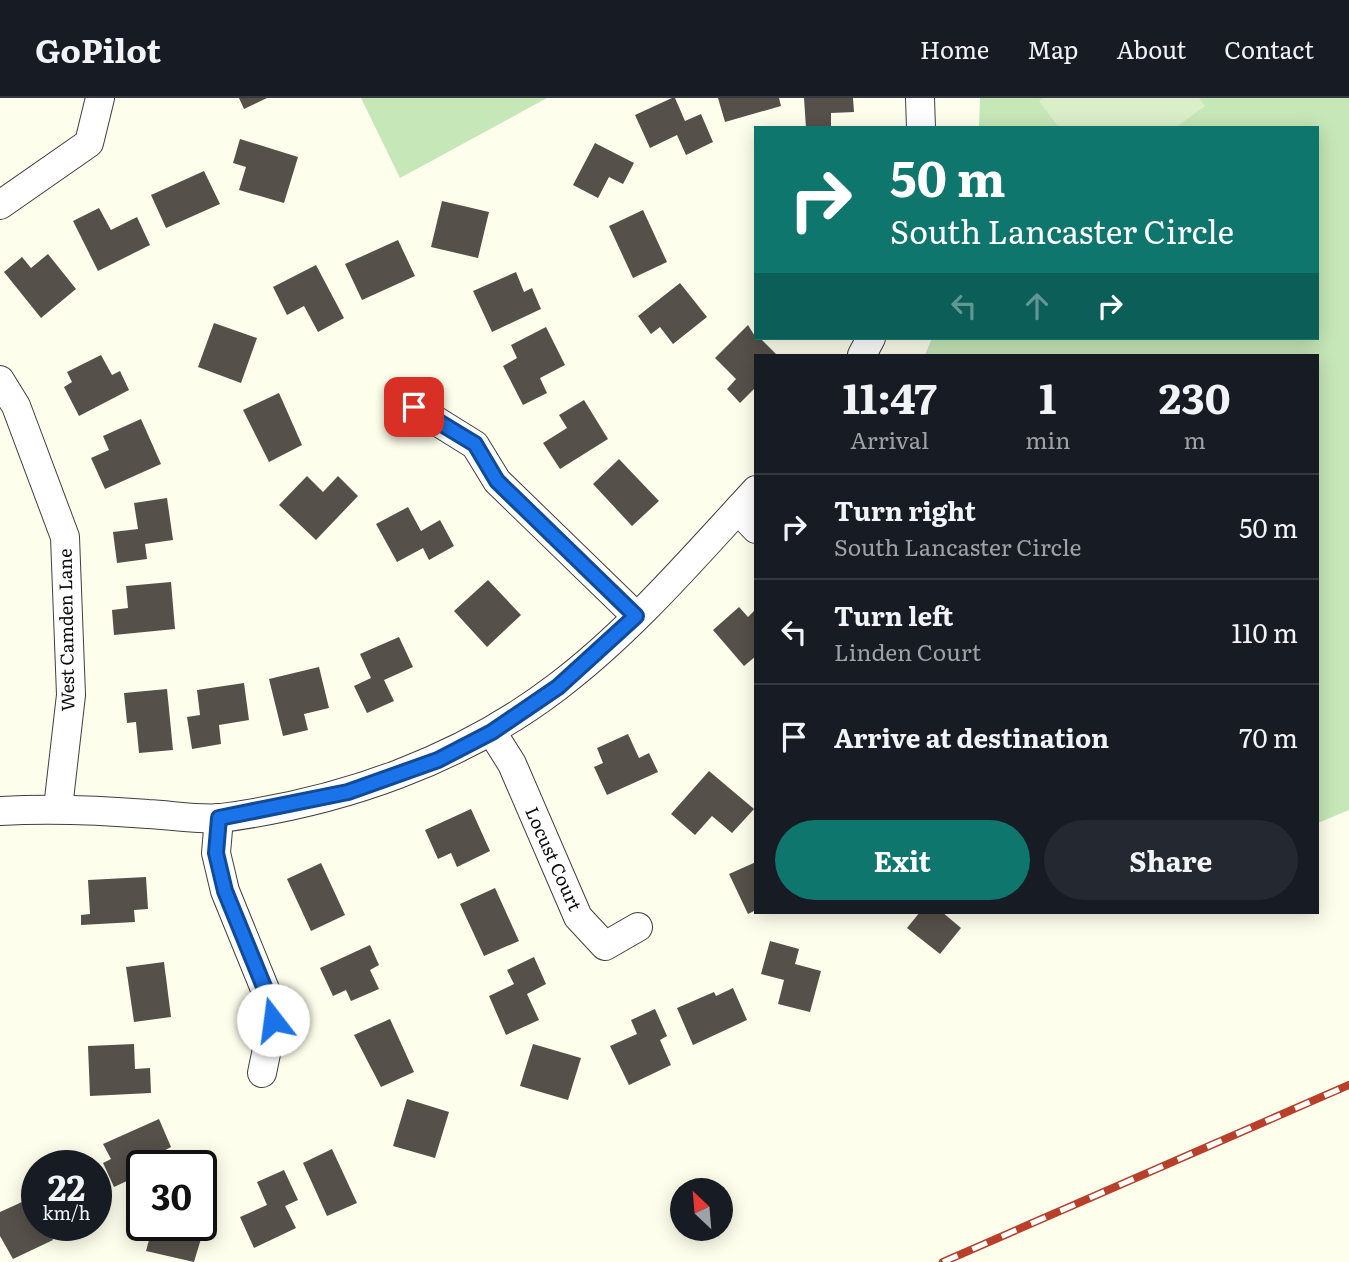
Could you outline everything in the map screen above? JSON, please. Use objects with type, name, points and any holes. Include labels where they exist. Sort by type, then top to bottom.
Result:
[{"type":"street","points":[[0,205],[89,143],[100,98]]},
{"type":"street","points":[[920,98],[921,126]]},
{"type":"street","name":"West Camden Lane","points":[[0,380],[16,406],[65,537],[71,695],[58,808]]},
{"type":"street","points":[[414,407],[475,444],[497,481],[636,616]]},
{"type":"street","points":[[0,811],[58,808],[219,818],[348,792],[438,760],[492,732],[558,687],[750,510]]},
{"type":"street","name":"Locust Court","points":[[492,732],[512,764],[578,917],[605,946],[638,927]]},
{"type":"street","points":[[219,818],[216,853],[225,891],[271,1004],[273,1020],[262,1073]]},
{"type":"green space","points":[[361,98],[547,98],[400,178]]},
{"type":"green space","points":[[980,98],[1349,98],[1349,810],[1319,823],[1319,354],[925,354],[931,340],[1319,340],[1319,126],[979,126]]},
{"type":"green space","points":[[1044,98],[1199,98],[1205,106],[1178,126],[1058,126],[1039,101]]},
{"type":"building","points":[[239,98],[267,98],[244,109]]},
{"type":"building","points":[[675,98],[685,121],[701,114],[713,142],[686,155],[677,135],[650,148],[635,115]]},
{"type":"building","points":[[718,98],[779,98],[781,106],[725,122]]},
{"type":"building","points":[[804,98],[853,98],[854,112],[831,113],[831,126],[806,126]]},
{"type":"building","points":[[240,139],[298,157],[284,203],[239,190],[246,167],[233,163]]},
{"type":"building","points":[[595,143],[634,163],[623,184],[609,177],[598,198],[573,185]]},
{"type":"building","points":[[204,171],[220,204],[166,228],[151,195]]},
{"type":"building","points":[[442,201],[489,212],[478,258],[431,247]]},
{"type":"building","points":[[99,208],[111,230],[137,217],[150,245],[98,271],[73,221]]},
{"type":"building","points":[[643,210],[667,262],[633,278],[609,226]]},
{"type":"building","points":[[398,240],[415,276],[362,300],[345,264]]},
{"type":"building","points":[[48,254],[76,289],[41,318],[4,272],[22,257],[31,268]]},
{"type":"building","points":[[316,265],[344,318],[318,332],[304,306],[287,315],[273,287]]},
{"type":"building","points":[[516,272],[524,292],[532,288],[541,309],[492,332],[473,291]]},
{"type":"building","points":[[680,283],[707,317],[673,344],[660,327],[651,334],[638,316]]},
{"type":"building","points":[[214,323],[257,338],[241,383],[198,367]]},
{"type":"building","points":[[748,325],[754,340],[762,340],[776,354],[754,354],[754,389],[740,403],[727,389],[736,379],[715,358]]},
{"type":"building","points":[[546,327],[565,365],[540,378],[547,393],[523,405],[503,366],[517,358],[511,345]]},
{"type":"building","points":[[101,355],[112,375],[120,371],[129,390],[79,416],[64,387],[72,382],[67,372]]},
{"type":"building","points":[[279,393],[302,445],[269,462],[243,410]]},
{"type":"building","points":[[584,400],[608,439],[560,469],[543,443],[567,428],[559,415]]},
{"type":"building","points":[[141,419],[161,464],[105,489],[91,458],[109,450],[103,436]]},
{"type":"building","points":[[619,459],[659,501],[632,526],[593,484]]},
{"type":"building","points":[[307,476],[323,492],[338,476],[358,496],[316,540],[279,505]]},
{"type":"building","points":[[167,498],[173,540],[145,544],[147,559],[117,563],[113,532],[138,529],[134,503]]},
{"type":"building","points":[[408,507],[421,531],[440,520],[454,546],[429,560],[423,548],[397,562],[376,524]]},
{"type":"building","points":[[488,580],[521,615],[487,647],[454,611]]},
{"type":"building","points":[[171,582],[175,629],[114,635],[112,610],[128,608],[126,586]]},
{"type":"building","points":[[739,607],[748,617],[754,611],[754,658],[744,666],[713,630]]},
{"type":"building","points":[[399,637],[413,667],[384,680],[394,701],[367,713],[354,686],[371,678],[360,654]]},
{"type":"building","points":[[319,667],[329,708],[304,714],[308,730],[283,736],[269,679]]},
{"type":"building","points":[[244,683],[249,720],[219,725],[221,744],[192,749],[187,717],[200,715],[197,690]]},
{"type":"building","points":[[167,689],[173,750],[139,753],[136,722],[127,723],[124,693]]},
{"type":"building","points":[[628,734],[639,758],[649,753],[658,772],[607,795],[594,767],[603,763],[597,748]]},
{"type":"building","points":[[709,771],[754,809],[732,833],[712,816],[695,835],[671,814]]},
{"type":"building","points":[[471,809],[490,851],[457,867],[451,853],[438,859],[425,830]]},
{"type":"building","points":[[321,863],[345,915],[311,931],[287,879]]},
{"type":"building","points":[[754,863],[754,911],[748,914],[729,874]]},
{"type":"building","points":[[146,877],[148,909],[134,910],[135,922],[81,925],[81,915],[90,914],[88,880]]},
{"type":"building","points":[[495,888],[519,941],[484,956],[460,904]]},
{"type":"building","points":[[918,914],[944,914],[961,928],[940,954],[907,928]]},
{"type":"building","points":[[770,941],[799,949],[795,964],[821,971],[810,1012],[778,1004],[784,980],[761,974]]},
{"type":"building","points":[[370,945],[379,965],[370,970],[379,989],[351,1001],[346,990],[333,996],[320,968]]},
{"type":"building","points":[[534,957],[546,984],[527,994],[539,1020],[506,1035],[489,996],[514,984],[507,970]]},
{"type":"building","points":[[164,962],[171,1017],[134,1022],[126,967]]},
{"type":"building","points":[[733,988],[747,1020],[693,1045],[677,1008],[714,992],[716,996]]},
{"type":"building","points":[[655,1009],[667,1036],[660,1040],[671,1065],[629,1085],[610,1046],[637,1034],[631,1020]]},
{"type":"building","points":[[390,1019],[414,1072],[381,1087],[354,1035]]},
{"type":"building","points":[[134,1044],[135,1069],[150,1068],[151,1093],[90,1096],[88,1046]]},
{"type":"building","points":[[533,1044],[581,1058],[568,1100],[520,1086]]},
{"type":"building","points":[[407,1099],[449,1112],[435,1158],[393,1146]]},
{"type":"building","points":[[159,1119],[171,1147],[165,1150],[126,1150],[126,1181],[114,1187],[112,1150],[106,1150],[103,1144]]},
{"type":"building","points":[[332,1149],[357,1203],[327,1216],[303,1163]]},
{"type":"building","points":[[284,1170],[298,1200],[285,1206],[296,1228],[254,1248],[240,1217],[267,1205],[257,1182]]},
{"type":"building","points":[[21,1202],[21,1241],[51,1241],[13,1259],[0,1236],[0,1212]]},
{"type":"building","points":[[149,1241],[200,1241],[194,1262],[146,1251]]},
{"type":"railway","points":[[943,1262],[1349,1085]]},
{"type":"route","points":[[273,1020],[271,1004],[225,891],[216,853],[219,818],[348,792],[438,760],[492,732],[558,687],[636,616],[530,516],[497,481],[475,444],[414,407]]}]
